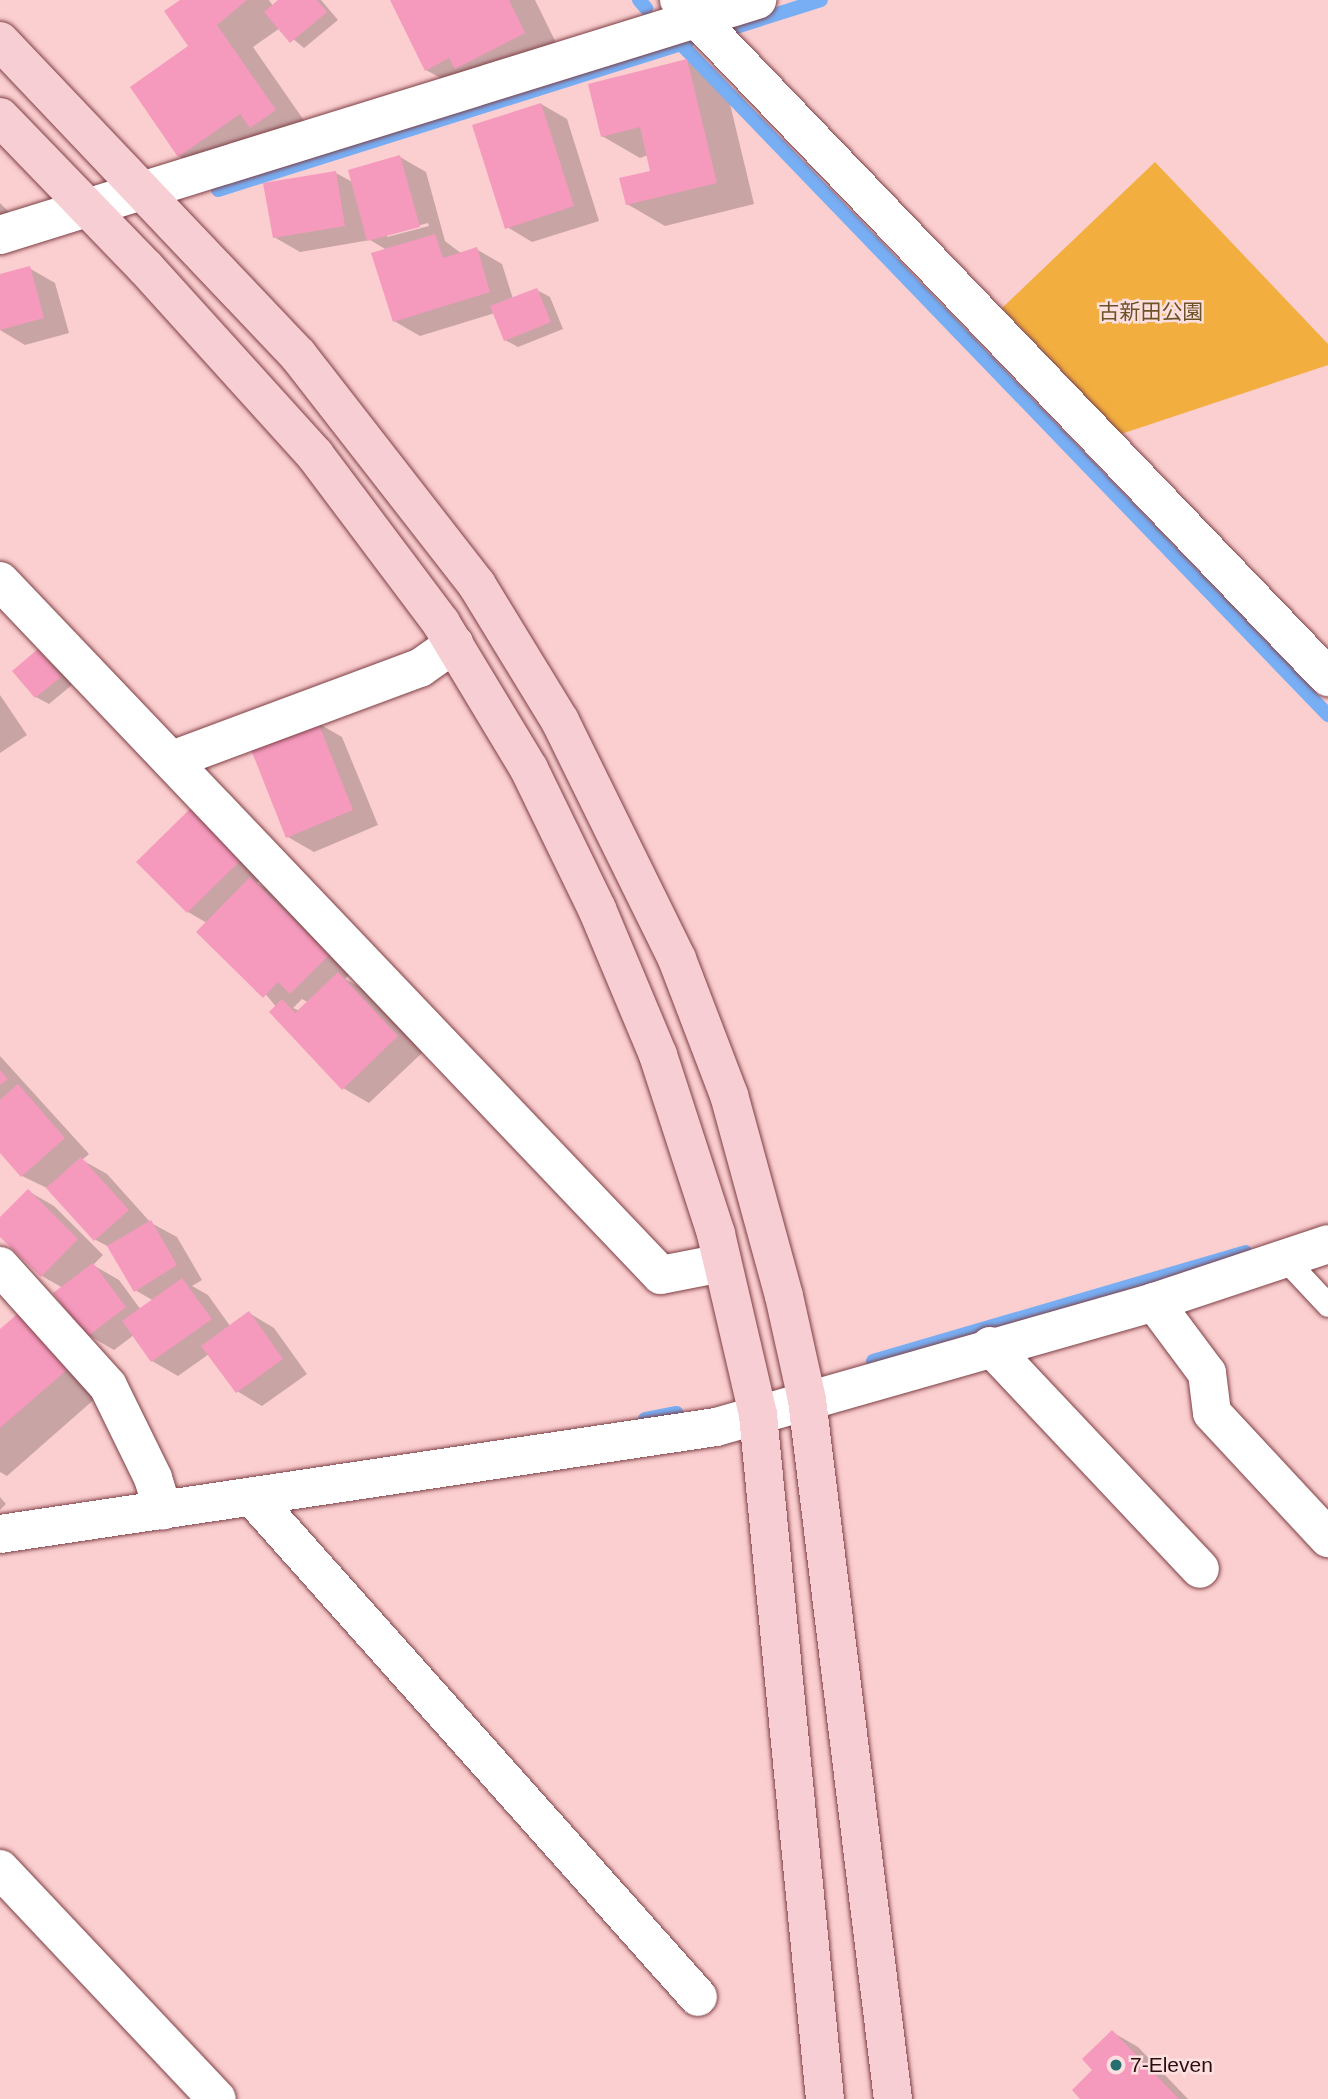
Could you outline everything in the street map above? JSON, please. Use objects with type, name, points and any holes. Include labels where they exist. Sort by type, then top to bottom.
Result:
[{"type":"street","points":[[0,236],[701,22],[757,0]]},
{"type":"street","points":[[701,22],[1328,677]]},
{"type":"street","points":[[0,41],[298,355],[383,459],[477,585],[561,721],[666,935],[729,1095],[784,1296],[807,1400],[893,2099]]},
{"type":"street","points":[[0,117],[315,455],[454,644],[530,769],[597,909],[658,1055],[722,1263],[758,1415],[825,2099]]},
{"type":"street","points":[[0,581],[661,1275],[722,1263]]},
{"type":"street","points":[[172,760],[421,668],[454,644]]},
{"type":"street","points":[[0,1534],[159,1496],[254,1499],[716,1427],[990,1346],[1154,1302],[1328,1244]]},
{"type":"street","points":[[0,1266],[108,1387],[159,1496]]},
{"type":"street","points":[[1154,1302],[1208,1373],[1212,1413],[1328,1538]]},
{"type":"street","points":[[990,1346],[1200,1569]]},
{"type":"street","points":[[254,1499],[698,1997]]},
{"type":"street","points":[[0,1869],[217,2099]]},
{"type":"lane","points":[[1284,1258],[1328,1305]]},
{"type":"green space","name":"古新田公園","points":[[1155,162],[1328,344],[1328,365],[1121,434],[1002,308]]},
{"type":"building","points":[[180,0],[247,0],[217,25],[276,110],[250,128],[240,114],[178,157],[130,87],[188,46],[164,11]]},
{"type":"building","points":[[278,0],[317,0],[327,12],[290,43],[264,12]]},
{"type":"building","points":[[390,0],[509,0],[525,33],[455,69],[449,58],[425,71]]},
{"type":"building","points":[[687,59],[717,183],[626,205],[619,178],[650,171],[640,127],[601,137],[588,84]]},
{"type":"building","points":[[541,103],[574,206],[505,229],[472,125]]},
{"type":"building","points":[[400,155],[420,227],[367,241],[348,170]]},
{"type":"building","points":[[336,171],[345,226],[273,238],[263,183]]},
{"type":"building","points":[[435,234],[443,258],[477,247],[490,292],[393,322],[371,253]]},
{"type":"building","points":[[30,266],[44,318],[0,330],[0,274]]},
{"type":"building","points":[[537,288],[551,322],[504,341],[490,306]]},
{"type":"building","points":[[38,649],[61,677],[35,698],[12,671]]},
{"type":"building","points":[[317,720],[353,810],[286,838],[250,747]]},
{"type":"building","points":[[192,807],[243,858],[187,913],[136,862]]},
{"type":"building","points":[[250,877],[329,955],[290,994],[278,982],[263,998],[196,932]]},
{"type":"building","points":[[338,972],[398,1036],[342,1090],[269,1012],[282,999],[295,1013]]},
{"type":"building","points":[[0,1070],[8,1079],[0,1085]]},
{"type":"building","points":[[18,1084],[65,1138],[21,1177],[0,1153],[0,1100]]},
{"type":"building","points":[[81,1157],[129,1210],[94,1241],[46,1188]]},
{"type":"building","points":[[28,1189],[78,1239],[41,1277],[0,1237],[0,1217]]},
{"type":"building","points":[[151,1220],[177,1265],[134,1292],[107,1246]]},
{"type":"building","points":[[93,1263],[126,1307],[87,1337],[53,1293]]},
{"type":"building","points":[[182,1278],[212,1319],[151,1362],[122,1321]]},
{"type":"building","points":[[21,1311],[70,1367],[0,1428],[0,1329]]},
{"type":"building","points":[[249,1311],[283,1359],[236,1393],[201,1346]]},
{"type":"building","name":"7-Eleven","points":[[1112,2030],[1179,2099],[1080,2099],[1072,2090],[1092,2070],[1082,2059]]},
{"type":"waterway","points":[[639,0],[646,8]]},
{"type":"waterway","points":[[717,33],[821,0]]},
{"type":"waterway","points":[[677,40],[1328,715]]},
{"type":"waterway","points":[[218,190],[687,42]]},
{"type":"waterway","points":[[873,1361],[1245,1252]]},
{"type":"waterway","points":[[645,1419],[676,1413]]},
{"type":"place","name":"7-Eleven","points":[[1116,2065]]}]
